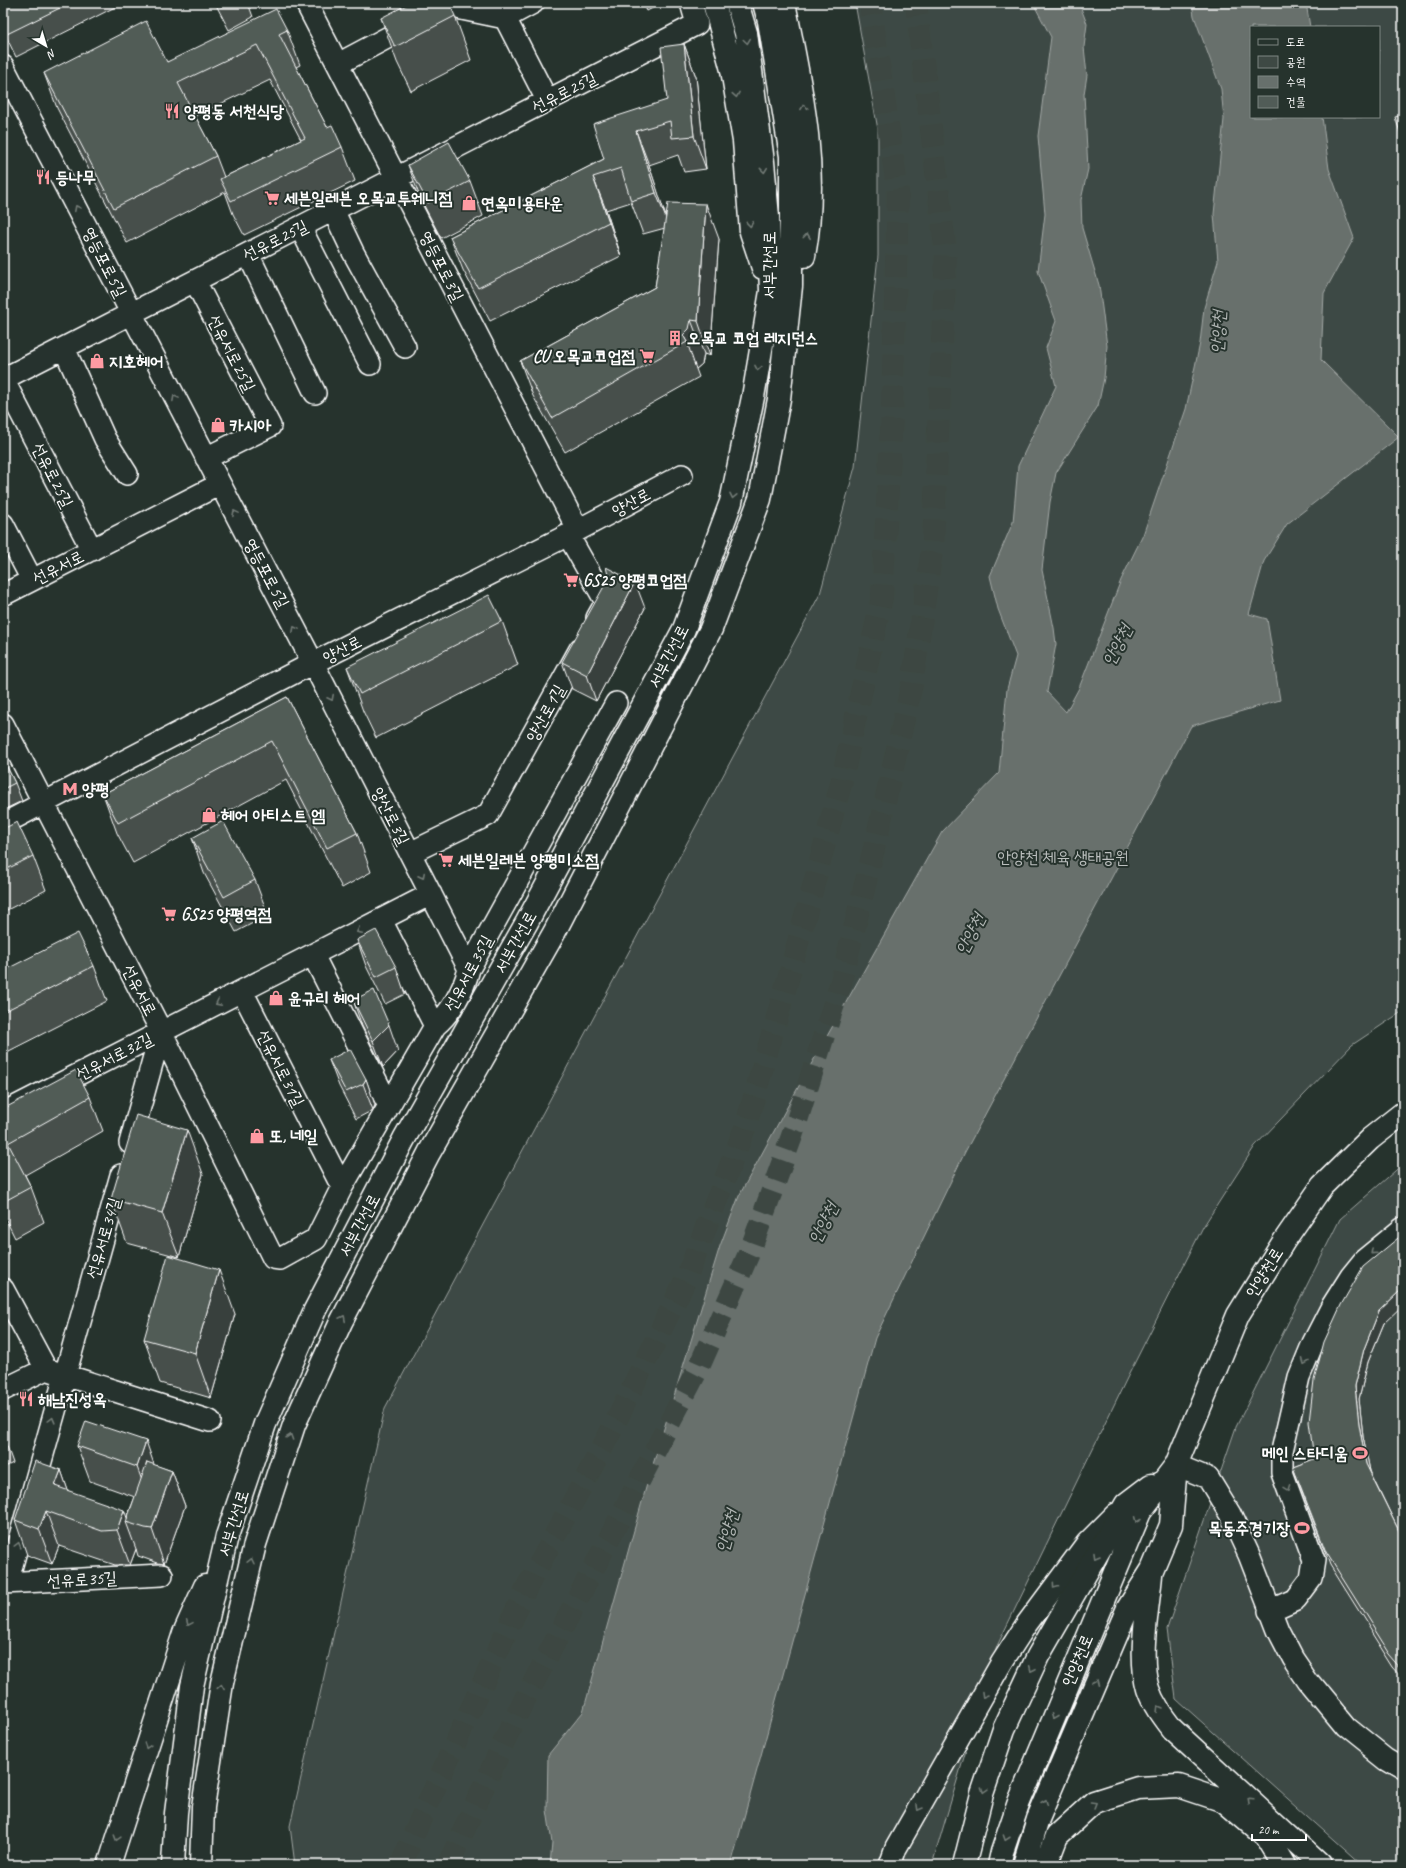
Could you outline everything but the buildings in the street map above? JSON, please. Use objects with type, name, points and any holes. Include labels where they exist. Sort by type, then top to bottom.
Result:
[{"type":"main road","points":[[714,3],[732,70],[744,141],[751,232],[781,288],[801,271],[810,210],[811,164],[798,72],[784,3]]},
{"type":"main road","name":"서부간선로","points":[[174,1865],[176,1813],[192,1686],[227,1536],[265,1424],[315,1310],[404,1139],[527,922],[684,629],[731,502],[753,397],[781,288],[768,217],[762,155],[746,33],[738,3]]},
{"type":"main road","name":"서부간선로","points":[[201,1865],[203,1807],[222,1683],[255,1544],[294,1425],[341,1322],[429,1153],[554,933],[711,630],[760,499],[779,399],[781,288],[791,156],[769,21],[764,3]]},
{"type":"main road","name":"안양천로","points":[[999,1865],[1019,1802],[1140,1512],[1176,1465],[1238,1315],[1284,1240],[1322,1186],[1370,1139],[1403,1113]]},
{"type":"main road","points":[[964,1865],[982,1794],[1004,1729],[1038,1656],[1126,1504],[1176,1465]]},
{"type":"main road","name":"안양천로","points":[[1024,1865],[1038,1818],[1128,1608],[1152,1570],[1171,1525],[1176,1465]]},
{"type":"main road","points":[[109,1865],[184,1633],[227,1536]]},
{"type":"main road","points":[[1152,1570],[1144,1643],[1144,1666],[1148,1689],[1157,1710],[1172,1729],[1320,1865]]},
{"type":"main road","points":[[216,1865],[217,1718]]},
{"type":"main road","points":[[1046,1865],[1057,1836],[1094,1802],[1138,1788],[1179,1786],[1224,1801],[1266,1837],[1283,1865]]},
{"type":"street","name":"영등포로3길","points":[[306,3],[397,178],[573,532]]},
{"type":"street","points":[[338,64],[438,6],[447,6],[505,18],[533,3]]},
{"type":"street","name":"선유로25길","points":[[92,550],[3,379],[697,24],[691,3]]},
{"type":"street","points":[[505,18],[547,100]]},
{"type":"street","name":"영등포로5길","points":[[3,66],[313,663]]},
{"type":"street","points":[[334,210],[357,259],[405,347]]},
{"type":"street","points":[[300,227],[370,364]]},
{"type":"street","points":[[248,254],[315,393]]},
{"type":"street","name":"선유서로25길","points":[[195,281],[270,426],[206,458]]},
{"type":"street","points":[[64,348],[105,439],[127,474]]},
{"type":"street","name":"양산로","points":[[3,824],[313,663],[573,532],[682,475]]},
{"type":"street","points":[[92,550],[220,484]]},
{"type":"street","points":[[3,524],[32,580]]},
{"type":"street","name":"양산로1길","points":[[410,853],[488,815],[606,602],[573,532]]},
{"type":"street","name":"선유서로","points":[[3,595],[92,550]]},
{"type":"street","name":"양산로3길","points":[[313,663],[469,969]]},
{"type":"street","name":"선유서로35길","points":[[273,1258],[280,1259],[316,1239],[342,1187],[435,1026],[443,1019],[466,981],[469,969],[616,703]]},
{"type":"street","name":"선유서로","points":[[3,724],[161,1031],[273,1258]]},
{"type":"street","points":[[161,1031],[431,894]]},
{"type":"street","points":[[381,920],[435,1026]]},
{"type":"street","points":[[313,955],[389,1106]]},
{"type":"street","name":"선유서로31길","points":[[242,991],[342,1187]]},
{"type":"street","name":"선유서로32길","points":[[3,1112],[161,1031]]},
{"type":"street","name":"선유서로34길","points":[[5,1583],[55,1372],[161,1031]]},
{"type":"street","points":[[1270,1611],[1296,1598],[1311,1579],[1314,1560],[1282,1473],[1282,1451],[1299,1377],[1313,1343],[1332,1306],[1351,1276],[1364,1260],[1403,1228]]},
{"type":"street","points":[[3,1289],[55,1372]]},
{"type":"street","points":[[3,1390],[55,1372],[210,1421]]},
{"type":"street","points":[[1176,1465],[1208,1478],[1230,1514],[1249,1556],[1270,1611],[1293,1659],[1329,1708],[1346,1727],[1366,1744],[1386,1759],[1403,1769]]},
{"type":"street","points":[[890,1865],[896,1848],[1002,1662],[1026,1625],[1087,1543],[1126,1504]]},
{"type":"street","name":"선유로35길","points":[[5,1583],[162,1575]]},
{"type":"green space","name":"안양천 체육 생태공원","points":[[855,3],[1403,3],[1403,1011],[1352,1045],[1255,1146],[1203,1227],[1129,1374],[997,1646],[932,1865],[295,1865],[290,1826],[385,1408],[820,594],[855,467],[878,256],[878,130]]},
{"type":"green space","name":"목동주경기장","points":[[1403,1164],[1403,1865],[1362,1865],[1176,1699],[1167,1629],[1236,1427],[1340,1219]]},
{"type":"water","name":"안양천","points":[[1033,3],[1079,3],[1087,24],[1084,47],[1087,75],[1084,94],[1088,169],[1081,200],[1082,228],[1099,285],[1107,346],[1104,378],[1098,406],[1056,473],[1050,502],[1042,570],[1056,644],[1047,692],[1066,712],[1079,688],[1121,580],[1143,535],[1186,409],[1200,343],[1204,308],[1218,261],[1214,214],[1224,119],[1221,89],[1194,16],[1192,3],[1306,3],[1310,26],[1250,26],[1250,118],[1322,118],[1329,169],[1354,238],[1324,293],[1321,360],[1399,437],[1287,524],[1264,561],[1249,614],[1267,619],[1280,700],[1191,726],[965,1152],[875,1338],[731,1865],[550,1865],[552,1843],[547,1810],[548,1755],[583,1712],[647,1484],[720,1246],[739,1196],[786,1109],[942,832],[999,773],[1007,689],[1016,656],[998,609],[990,576],[1013,522],[1018,466],[1056,386],[1046,348],[1056,321],[1038,271],[1045,214],[1038,136],[1051,37]]},
{"type":"tunnel","points":[[401,1865],[527,1587],[609,1435],[685,1281],[746,1125],[790,972],[842,780],[882,597],[892,415],[898,193],[870,3]]},
{"type":"tunnel","points":[[448,1865],[514,1720],[699,1367],[750,1251],[792,1136],[841,982],[878,832],[912,684],[933,544],[946,254],[916,3]]},
{"type":"place","name":"양평동 서천식당","points":[[172,111]]},
{"type":"place","name":"등나무","points":[[43,177]]},
{"type":"place","name":"세븐일레븐 오목교투웨니점","points":[[272,198]]},
{"type":"place","name":"연옥미용타운","points":[[469,203]]},
{"type":"place","name":"오목교 코업 레지던스","points":[[675,338]]},
{"type":"place","name":"CU 오목교코업점","points":[[647,356]]},
{"type":"place","name":"지호헤어","points":[[97,361]]},
{"type":"place","name":"카시아","points":[[218,425]]},
{"type":"place","name":"GS25 양평코업점","points":[[571,580]]},
{"type":"place","name":"양평","points":[[70,789]]},
{"type":"place","name":"헤어 아티스트 엠","points":[[209,815]]},
{"type":"place","name":"세븐일레븐 양평미소점","points":[[446,860]]},
{"type":"place","name":"GS25 양평역점","points":[[169,914]]},
{"type":"place","name":"윤규리 헤어","points":[[276,998]]},
{"type":"place","name":"또, 네일","points":[[257,1136]]},
{"type":"place","name":"해남진성옥","points":[[26,1399]]},
{"type":"place","name":"메인 스타디움","points":[[1360,1453]]},
{"type":"place","name":"목동주경기장","points":[[1302,1528]]}]
